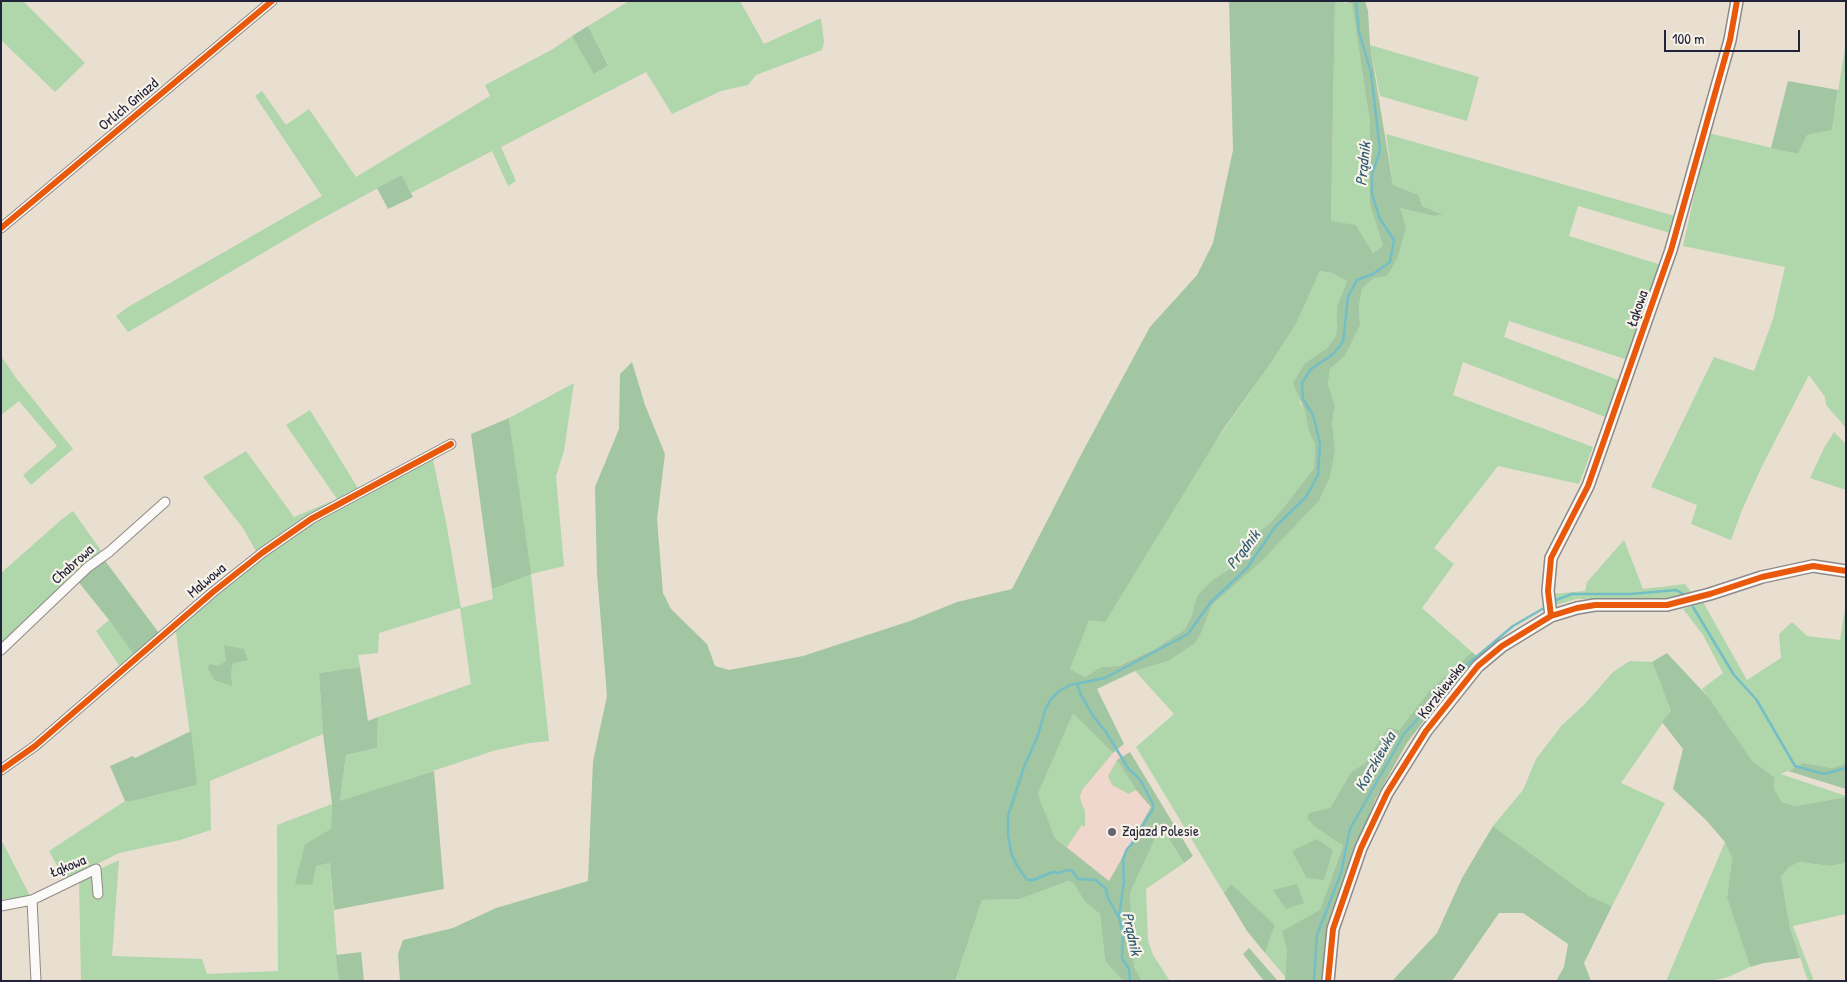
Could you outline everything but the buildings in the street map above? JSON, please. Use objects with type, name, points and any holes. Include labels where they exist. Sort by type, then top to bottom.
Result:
[{"type":"street","name":"Orlich Gniazd","points":[[1,228],[272,1]]},
{"type":"street","name":"Łąkowa","points":[[1551,616],[1548,591],[1551,558],[1588,486],[1671,250],[1726,55],[1736,1]]},
{"type":"street","name":"Malwowa","points":[[1,770],[35,746],[213,592],[262,553],[311,519],[451,444]]},
{"type":"street","name":"Chabrowa","points":[[1,650],[88,567],[109,552],[165,502]]},
{"type":"street","name":"Korzkiewska","points":[[1328,981],[1333,929],[1361,848],[1387,793],[1426,731],[1478,666],[1502,646],[1551,616],[1577,608],[1595,605],[1667,605],[1710,594],[1762,577],[1813,566],[1846,571]]},
{"type":"street","name":"Łąkowa","points":[[1,906],[32,900],[96,869],[98,894]]},
{"type":"street","points":[[32,900],[36,981]]},
{"type":"shaded area","points":[[1073,712],[1113,752],[1124,744],[1130,752],[1117,760],[1136,790],[1151,806],[1109,881],[1055,838]]},
{"type":"green space","points":[[1,1],[23,1],[85,63],[55,92],[1,40]]},
{"type":"green space","points":[[629,1],[740,1],[764,44],[821,18],[824,42],[822,50],[756,75],[748,85],[721,91],[672,114],[646,72],[501,147],[516,181],[508,186],[492,151],[411,193],[402,175],[314,223],[128,332],[116,316],[128,307],[322,196],[255,96],[262,91],[286,125],[309,109],[356,177],[490,96],[485,85],[553,49],[572,36],[595,73],[608,64],[588,26]]},
{"type":"green space","points":[[1229,1],[1335,1],[1331,221],[1356,225],[1373,253],[1383,246],[1370,205],[1370,122],[1352,4],[1342,1],[1365,1],[1368,11],[1370,45],[1393,185],[1419,195],[1422,206],[1443,215],[1434,216],[1400,208],[1406,228],[1397,259],[1387,276],[1374,278],[1362,289],[1359,306],[1360,325],[1345,356],[1330,369],[1328,384],[1335,406],[1332,422],[1335,451],[1330,477],[1319,501],[1262,561],[1212,605],[1195,643],[1168,661],[1135,671],[1097,689],[1124,744],[1113,753],[1073,713],[1038,794],[1055,838],[1109,881],[1151,807],[1136,790],[1117,760],[1130,752],[1193,856],[1184,863],[1161,826],[1130,893],[1134,967],[1142,981],[1123,981],[1105,961],[1100,914],[1085,902],[1073,883],[1068,881],[1020,899],[982,900],[955,981],[400,981],[398,954],[403,940],[453,928],[496,908],[588,881],[593,761],[607,696],[597,574],[595,487],[619,429],[620,374],[632,362],[645,405],[665,454],[657,519],[663,593],[671,609],[707,644],[715,666],[729,670],[803,656],[910,621],[957,602],[1012,589],[1150,327],[1197,275],[1213,243],[1233,150]],"holes":[[[1320,271],[1332,273],[1347,281],[1337,306],[1337,331],[1335,337],[1327,348],[1305,363],[1293,383],[1305,411],[1309,432],[1315,444],[1314,468],[1284,507],[1260,531],[1241,562],[1212,580],[1197,596],[1191,618],[1184,630],[1155,649],[1118,666],[1101,667],[1085,677],[1070,669],[1089,620],[1105,622],[1222,431],[1271,363],[1296,324]]]},
{"type":"green space","points":[[1335,1],[1352,4],[1366,94],[1370,122],[1370,205],[1383,246],[1373,253],[1356,225],[1331,222]]},
{"type":"green space","points":[[588,26],[608,65],[594,74],[572,36]]},
{"type":"green space","points":[[1846,41],[1846,428],[1826,405],[1825,397],[1809,375],[1762,466],[1731,540],[1691,524],[1697,505],[1651,487],[1714,357],[1754,371],[1773,319],[1785,267],[1683,246],[1708,133],[1798,154],[1807,135],[1832,130]]},
{"type":"green space","points":[[1370,45],[1479,77],[1467,121],[1380,96]]},
{"type":"green space","points":[[1788,81],[1838,90],[1832,130],[1807,135],[1798,154],[1771,148]]},
{"type":"green space","points":[[1386,134],[1675,216],[1670,233],[1578,206],[1569,236],[1661,265],[1628,360],[1509,321],[1504,337],[1621,381],[1608,418],[1463,362],[1453,395],[1593,447],[1579,484],[1498,466],[1434,548],[1454,564],[1422,608],[1472,652],[1430,690],[1399,730],[1388,727],[1365,763],[1351,772],[1330,808],[1315,827],[1343,846],[1320,911],[1282,931],[1287,951],[1287,979],[1265,953],[1275,925],[1231,885],[1224,893],[1136,747],[1174,714],[1135,671],[1167,661],[1202,631],[1212,605],[1262,561],[1319,501],[1330,477],[1335,451],[1332,422],[1335,406],[1328,384],[1330,369],[1345,356],[1360,325],[1359,306],[1362,289],[1374,278],[1400,208],[1434,216],[1442,215],[1422,206],[1419,195],[1393,185]]},
{"type":"green space","points":[[402,175],[413,197],[388,209],[377,188]]},
{"type":"green space","points":[[1320,271],[1332,273],[1347,281],[1337,306],[1337,331],[1335,337],[1327,348],[1305,363],[1300,403],[1305,411],[1309,432],[1315,444],[1314,468],[1284,507],[1260,531],[1241,562],[1212,580],[1198,596],[1191,618],[1184,630],[1155,649],[1117,666],[1101,667],[1085,677],[1069,669],[1089,620],[1271,363],[1296,324]]},
{"type":"green space","points":[[1,356],[16,378],[73,449],[31,485],[23,475],[57,446],[19,401],[1,415]]},
{"type":"green space","points":[[574,383],[564,451],[556,476],[564,566],[531,574],[549,741],[529,743],[493,751],[340,802],[346,755],[377,748],[378,717],[471,684],[460,608],[379,633],[378,653],[358,655],[360,667],[319,673],[323,734],[210,781],[211,830],[180,840],[119,853],[65,880],[49,851],[125,801],[133,801],[197,785],[176,633],[170,624],[257,553],[243,528],[203,477],[246,451],[294,517],[337,499],[286,425],[310,410],[359,490],[431,450],[461,608],[493,599],[492,589],[530,573],[509,418]]},
{"type":"green space","points":[[509,418],[531,574],[492,589],[471,434]]},
{"type":"green space","points":[[1834,432],[1846,444],[1846,490],[1810,478]]},
{"type":"green space","points":[[73,511],[102,552],[1,645],[1,573]]},
{"type":"green space","points":[[1624,540],[1643,589],[1685,584],[1691,592],[1670,598],[1576,599],[1556,605],[1552,594],[1585,591],[1587,582]]},
{"type":"green space","points":[[103,558],[159,633],[135,656],[77,580]]},
{"type":"green space","points":[[1703,602],[1747,680],[1781,658],[1779,634],[1792,622],[1807,636],[1840,640],[1846,602],[1846,763],[1832,768],[1803,763],[1781,774],[1846,797],[1796,806],[1782,802],[1774,789],[1774,777],[1752,762],[1702,689],[1723,673],[1703,635],[1683,609]]},
{"type":"green space","points":[[109,620],[135,656],[120,667],[96,631]]},
{"type":"green space","points":[[224,645],[244,649],[248,660],[233,663],[231,672],[232,686],[214,680],[208,668],[210,664],[219,666],[226,661]]},
{"type":"green space","points":[[1472,652],[1479,658],[1442,697],[1407,743],[1376,798],[1332,913],[1323,981],[1285,981],[1287,951],[1282,931],[1320,910],[1343,846],[1315,827],[1307,818],[1309,813],[1330,808],[1351,772],[1365,763],[1388,727],[1399,730],[1430,690]]},
{"type":"green space","points":[[1667,653],[1709,698],[1752,761],[1774,777],[1774,789],[1782,802],[1796,806],[1846,797],[1846,863],[1830,866],[1800,862],[1789,867],[1781,877],[1790,928],[1800,958],[1750,967],[1727,898],[1732,858],[1725,842],[1706,820],[1673,789],[1683,749],[1662,722],[1671,711],[1652,662]]},
{"type":"green space","points":[[1630,661],[1652,662],[1671,711],[1621,783],[1665,803],[1612,906],[1589,896],[1493,826],[1523,790],[1536,759],[1562,725],[1585,704],[1613,672]]},
{"type":"green space","points":[[360,667],[368,721],[378,717],[377,748],[346,755],[340,801],[434,771],[444,889],[334,910],[330,863],[316,866],[312,885],[295,884],[305,844],[331,829],[332,804],[323,734],[319,673]]},
{"type":"green space","points":[[1073,712],[1113,753],[1082,790],[1080,797],[1085,810],[1085,827],[1082,825],[1067,847],[1055,838],[1038,794]]},
{"type":"green space","points":[[191,731],[197,785],[133,801],[125,801],[110,766],[133,756],[135,758]]},
{"type":"green space","points":[[1117,760],[1136,790],[1129,794],[1112,785],[1108,776]]},
{"type":"green space","points":[[1803,763],[1832,768],[1846,763],[1846,789],[1788,771]]},
{"type":"green space","points":[[332,804],[331,830],[305,844],[316,866],[330,863],[339,981],[81,981],[79,879],[119,860],[112,956],[202,959],[207,974],[278,971],[277,825]]},
{"type":"green space","points":[[1161,826],[1184,863],[1146,889],[1148,940],[1153,955],[1170,981],[1142,981],[1134,967],[1130,893]]},
{"type":"green space","points":[[1493,826],[1589,896],[1612,906],[1584,963],[1591,981],[1556,981],[1564,967],[1568,944],[1523,913],[1499,913],[1452,981],[1392,981],[1437,933],[1462,878]]},
{"type":"green space","points":[[1317,839],[1333,850],[1324,880],[1307,878],[1292,851]]},
{"type":"green space","points":[[1725,842],[1732,858],[1727,898],[1750,967],[1728,977],[1711,981],[1666,981]]},
{"type":"green space","points":[[1,843],[3,843],[30,896],[1,900]]},
{"type":"green space","points":[[1800,862],[1830,866],[1846,863],[1846,914],[1793,926],[1814,981],[1808,981],[1790,928],[1781,877],[1789,867]]},
{"type":"green space","points":[[1068,881],[1073,883],[1085,902],[1100,914],[1105,961],[1123,981],[955,981],[982,900],[1020,899]]},
{"type":"green space","points":[[1231,884],[1275,925],[1265,953],[1247,931],[1224,893]]},
{"type":"green space","points":[[1297,884],[1304,903],[1286,909],[1273,890]]},
{"type":"green space","points":[[1249,948],[1278,981],[1264,981],[1243,954]]},
{"type":"green space","points":[[361,952],[364,981],[339,981],[336,955]]},
{"type":"waterway","name":"Prądnik","points":[[1130,981],[1129,969],[1122,958],[1123,934],[1119,918],[1108,898],[1106,889],[1096,880],[1078,879],[1072,871],[1067,870],[1027,880],[1016,864],[1011,852],[1008,835],[1008,816],[1024,767],[1051,699],[1059,691],[1070,685],[1105,678],[1188,634],[1210,603],[1247,568],[1275,527],[1306,497],[1318,475],[1320,443],[1313,415],[1303,399],[1302,383],[1311,369],[1332,355],[1343,342],[1348,297],[1357,280],[1373,274],[1390,262],[1394,240],[1380,219],[1372,194],[1372,174],[1380,151],[1371,72],[1359,32],[1356,1]]},
{"type":"waterway","name":"Korzkiewka","points":[[1556,600],[1572,594],[1631,594],[1676,590],[1685,595]]},
{"type":"waterway","name":"Korzkiewka","points":[[1693,607],[1734,675],[1756,699],[1795,766],[1824,774],[1846,768]]},
{"type":"waterway","name":"Korzkiewka","points":[[1314,981],[1317,935],[1341,873],[1350,829],[1404,734],[1462,669],[1513,626],[1544,608]]},
{"type":"waterway","points":[[1077,684],[1093,716],[1106,732],[1128,768],[1141,781],[1153,804],[1153,809],[1141,828],[1138,837],[1127,849],[1123,859],[1124,882],[1119,917]]},
{"type":"cycle path","points":[[1,228],[272,1]]},
{"type":"cycle path","points":[[1551,616],[1548,591],[1551,558],[1588,486],[1671,250],[1730,40],[1737,1]]},
{"type":"cycle path","points":[[1,770],[35,746],[213,592],[262,553],[311,519],[451,444]]},
{"type":"cycle path","points":[[1328,981],[1333,929],[1361,848],[1387,793],[1426,731],[1478,666],[1502,646],[1551,616],[1577,608],[1595,605],[1667,605],[1710,594],[1762,577],[1813,566],[1846,571]]},
{"type":"place","name":"Zajazd Polesie","points":[[1112,832]]}]
